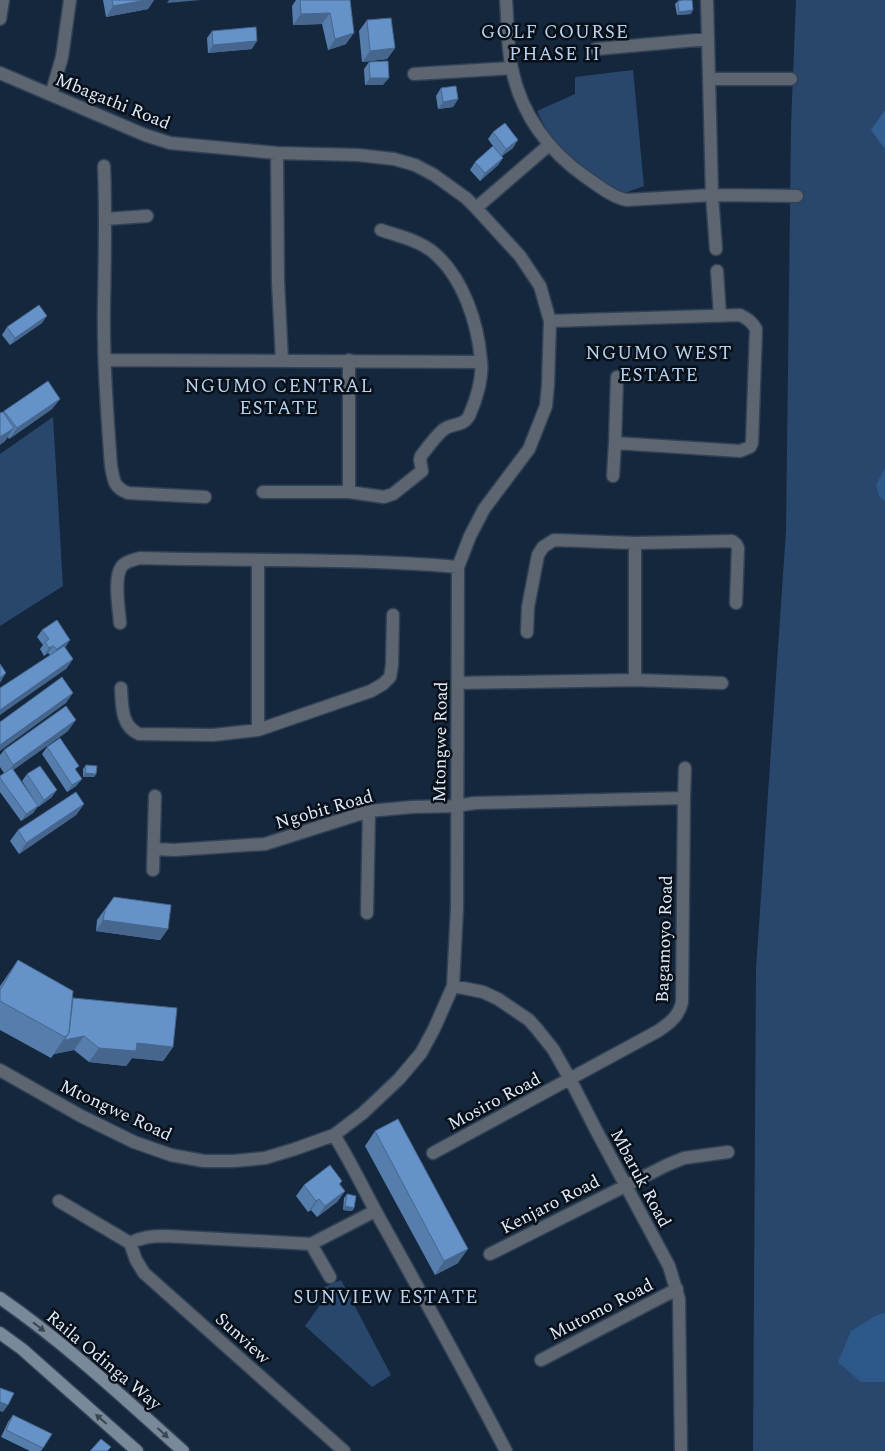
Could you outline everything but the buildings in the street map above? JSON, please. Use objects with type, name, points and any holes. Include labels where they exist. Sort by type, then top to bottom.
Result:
[{"type":"main road","name":"Raila Odinga Way","points":[[0,1298],[94,1372],[183,1451]]},
{"type":"main road","points":[[0,1333],[22,1349],[138,1451]]},
{"type":"street","points":[[0,20],[3,0]]},
{"type":"street","points":[[51,95],[62,57],[70,0]]},
{"type":"street","points":[[506,0],[512,68],[519,94],[526,110],[549,145],[577,171],[598,186],[623,200],[712,195],[797,196]]},
{"type":"street","points":[[707,0],[712,195],[716,249]]},
{"type":"street","points":[[596,49],[708,39]]},
{"type":"street","points":[[414,74],[512,68]]},
{"type":"street","name":"Mbagathi Road","points":[[0,72],[144,135],[170,143],[277,153]]},
{"type":"street","points":[[710,79],[792,79]]},
{"type":"street","points":[[476,208],[549,145]]},
{"type":"street","points":[[277,153],[278,281],[282,361]]},
{"type":"street","name":"Mtongwe Road","points":[[0,1070],[81,1116],[134,1142],[171,1156],[204,1161],[265,1158],[334,1135],[384,1094],[421,1053],[453,986],[457,908],[458,567],[470,536],[484,509],[529,449],[540,424],[546,406],[550,322],[540,286],[520,256],[466,198],[434,175],[394,159],[358,155],[277,153]]},
{"type":"street","points":[[104,166],[106,219],[105,360],[110,466],[114,482],[119,489],[128,493],[205,497]]},
{"type":"street","points":[[106,219],[147,216]]},
{"type":"street","points":[[263,492],[349,492],[384,497],[393,494],[422,471],[421,456],[436,438],[446,429],[463,423],[468,418],[475,401],[482,362],[473,321],[455,276],[433,252],[420,244],[381,230]]},
{"type":"street","points":[[717,271],[720,316]]},
{"type":"street","points":[[550,322],[740,315],[752,322],[756,329],[752,442],[750,447],[740,451],[614,443]]},
{"type":"street","points":[[105,360],[482,362]]},
{"type":"street","points":[[348,360],[349,492]]},
{"type":"street","points":[[613,476],[617,377]]},
{"type":"street","points":[[527,632],[528,607],[538,555],[548,542],[554,540],[635,543],[732,540],[738,548],[736,603]]},
{"type":"street","points":[[635,543],[635,680]]},
{"type":"street","points":[[120,623],[117,576],[122,566],[129,561],[140,558],[258,561],[338,560],[458,567]]},
{"type":"street","points":[[258,561],[258,730]]},
{"type":"street","points":[[121,688],[123,716],[129,728],[139,734],[214,735],[258,730],[355,696],[383,684],[390,677],[392,665],[393,614]]},
{"type":"street","points":[[458,683],[635,680],[722,683]]},
{"type":"street","name":"Bagamoyo Road","points":[[570,1079],[658,1032],[673,1021],[681,1010],[685,768]]},
{"type":"street","points":[[153,870],[155,796]]},
{"type":"street","name":"Ngobit Road","points":[[155,849],[174,850],[265,844],[368,811],[456,806],[475,803],[684,798]]},
{"type":"street","points":[[367,913],[368,811]]},
{"type":"street","name":"Mbaruk Road","points":[[453,986],[483,992],[510,1006],[529,1020],[553,1049],[669,1266],[677,1289],[680,1330],[681,1451]]},
{"type":"street","name":"Mosiro Road","points":[[433,1153],[570,1079]]},
{"type":"street","points":[[334,1135],[348,1156],[375,1211],[506,1451]]},
{"type":"street","name":"Kenjaro Road","points":[[490,1254],[626,1185],[684,1158],[728,1152]]},
{"type":"street","points":[[59,1201],[130,1243],[139,1238],[166,1236],[311,1244],[375,1211]]},
{"type":"street","name":"Sunview","points":[[130,1243],[136,1260],[144,1273],[344,1451]]},
{"type":"street","points":[[311,1244],[330,1277]]},
{"type":"street","name":"Mutomo Road","points":[[541,1360],[677,1289]]},
{"type":"shaded area","points":[[796,0],[885,0],[885,1451],[753,1451],[756,969],[786,531],[791,126]]},
{"type":"shaded area","name":"GOLF COURSE PHASE II","points":[[633,70],[644,186],[617,196],[559,155],[537,111],[575,94],[575,77]]},
{"type":"shaded area","points":[[885,110],[885,149],[871,130]]},
{"type":"shaded area","points":[[53,417],[63,586],[0,626],[0,454]]},
{"type":"shaded area","points":[[885,468],[885,501],[879,496],[876,485]]},
{"type":"shaded area","points":[[341,1280],[391,1375],[372,1387],[305,1326],[320,1305],[322,1288]]},
{"type":"shaded area","points":[[885,1313],[885,1382],[861,1382],[838,1362],[851,1331],[877,1315]]},
{"type":"district","name":"GOLF COURSE PHASE II","points":[[555,42]]},
{"type":"district","name":"NGUMO WEST ESTATE","points":[[659,363]]},
{"type":"district","name":"NGUMO CENTRAL ESTATE","points":[[279,396]]},
{"type":"district","name":"SUNVIEW ESTATE","points":[[386,1296]]}]
